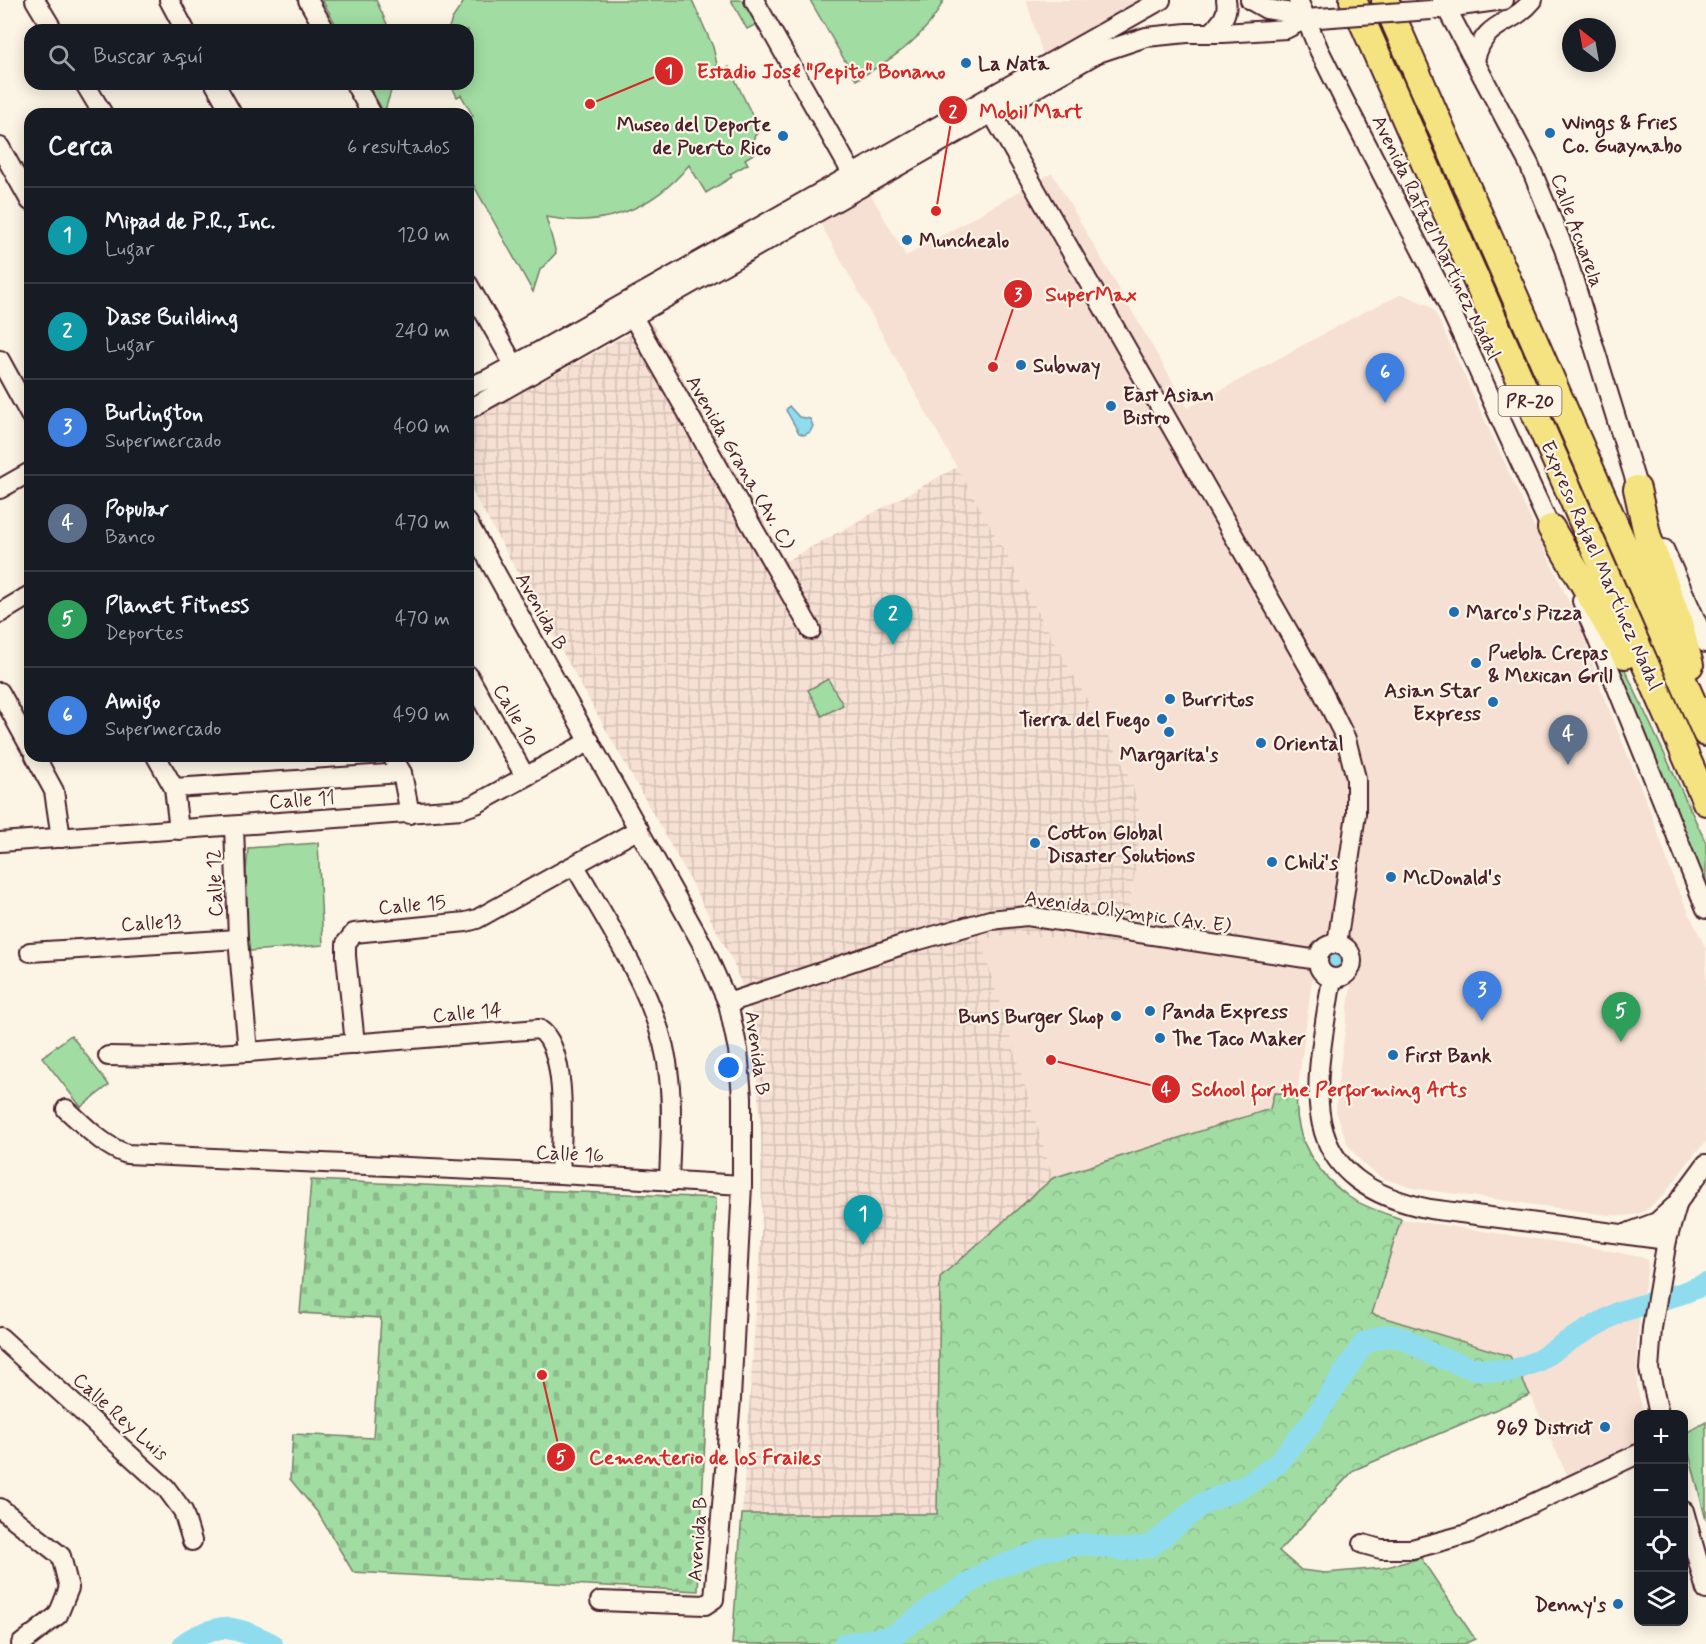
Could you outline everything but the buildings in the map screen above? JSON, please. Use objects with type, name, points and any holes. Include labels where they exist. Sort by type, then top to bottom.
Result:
[{"type":"highway","name":"Expreso Rafael Martínez Nadal","points":[[1353,0],[1706,802]]},
{"type":"highway","name":"Expreso Rafael Martínez Nadal","points":[[1385,0],[1703,726]]},
{"type":"highway","points":[[1637,489],[1648,538],[1678,620],[1703,726]]},
{"type":"highway","points":[[1551,528],[1637,677],[1674,728]]},
{"type":"street","points":[[35,0],[49,24]]},
{"type":"street","points":[[169,0],[182,24]]},
{"type":"street","points":[[308,0],[322,24]]},
{"type":"street","points":[[754,0],[854,175]]},
{"type":"street","points":[[474,407],[633,317],[988,107],[1161,0]]},
{"type":"street","points":[[1211,33],[1223,20],[1227,7],[1226,0]]},
{"type":"street","points":[[1250,0],[1266,9],[1286,12],[1306,19]]},
{"type":"street","name":"Avenida Rafael Martínez Nadal","points":[[1298,0],[1343,98],[1438,283],[1551,528],[1599,640],[1706,909]]},
{"type":"street","points":[[474,385],[488,380],[854,175],[1098,53],[1128,41],[1159,34],[1286,29],[1306,19],[1504,0]]},
{"type":"street","points":[[1475,60],[1483,38],[1491,30],[1524,11],[1533,0]]},
{"type":"street","name":"Calle Acuarela","points":[[1440,6],[1475,60],[1529,164],[1564,249],[1637,489],[1706,643]]},
{"type":"street","points":[[89,90],[99,108]]},
{"type":"street","points":[[218,90],[226,108]]},
{"type":"street","points":[[358,90],[369,108]]},
{"type":"street","points":[[988,107],[1318,683],[1346,739],[1356,778],[1356,814],[1337,944]]},
{"type":"street","points":[[0,147],[24,190]]},
{"type":"street","points":[[474,295],[514,365]]},
{"type":"street","name":"Avenida Grana (Av. C)","points":[[633,317],[811,630]]},
{"type":"street","points":[[1,364],[24,404]]},
{"type":"street","points":[[0,489],[24,475]]},
{"type":"street","name":"Avenida B","points":[[474,536],[701,942],[728,1003],[738,1050],[742,1097],[742,1185],[731,1399],[714,1599],[705,1605],[600,1601]]},
{"type":"street","points":[[0,612],[24,598]]},
{"type":"street","name":"Calle 10","points":[[474,686],[525,776]]},
{"type":"street","points":[[0,692],[24,736]]},
{"type":"street","name":"Calle 11","points":[[0,842],[462,809],[476,804],[590,741]]},
{"type":"street","points":[[38,762],[54,791],[61,838]]},
{"type":"street","points":[[159,762],[174,788],[179,830]]},
{"type":"street","points":[[396,762],[402,773],[410,814]]},
{"type":"street","points":[[174,788],[402,773]]},
{"type":"street","name":"Calle 12","points":[[234,826],[238,939]]},
{"type":"street","name":"Calle 15","points":[[355,1044],[346,956],[346,943],[354,933],[477,919],[639,829]]},
{"type":"street","points":[[575,866],[638,979],[660,1034],[669,1075],[671,1109],[669,1182]]},
{"type":"street","name":"Avenida Olympic (Av. E)","points":[[728,1003],[894,948],[969,926],[990,920],[1027,916],[1318,960]]},
{"type":"street","points":[[238,939],[248,1052]]},
{"type":"street","name":"Calle13","points":[[30,952],[238,939]]},
{"type":"street","points":[[1337,944],[1351,954],[1352,964],[1350,970],[1342,977],[1332,978],[1323,972],[1318,960],[1324,948],[1337,944]]},
{"type":"street","points":[[1332,978],[1318,1080],[1317,1099],[1320,1122],[1324,1138],[1338,1162],[1359,1181],[1392,1198],[1430,1209],[1667,1240]]},
{"type":"street","name":"Calle 14","points":[[108,1056],[167,1057],[248,1052],[539,1029],[544,1032],[558,1067],[562,1092],[560,1174]]},
{"type":"street","name":"Calle 16","points":[[66,1109],[94,1134],[116,1150],[127,1154],[560,1174],[742,1185]]},
{"type":"street","points":[[1624,1234],[1657,1222],[1678,1202],[1706,1164]]},
{"type":"street","points":[[1658,1410],[1649,1369],[1652,1328],[1667,1240],[1678,1202]]},
{"type":"street","name":"Calle Rey Luis","points":[[0,1337],[166,1488],[183,1511],[192,1541]]},
{"type":"street","points":[[1363,1544],[1381,1549],[1412,1549],[1468,1534],[1634,1456]]},
{"type":"street","points":[[0,1508],[61,1556],[69,1588],[58,1615],[21,1644]]},
{"type":"street","points":[[1685,1518],[1706,1590]]},
{"type":"shaded area","points":[[1026,0],[1139,0],[1043,55]]},
{"type":"shaded area","points":[[1052,173],[1188,408],[1362,313],[1402,294],[1428,305],[1435,312],[1582,630],[1599,684],[1651,813],[1675,883],[1706,949],[1706,1142],[1664,1195],[1648,1209],[1639,1214],[1608,1215],[1413,1188],[1382,1178],[1364,1165],[1348,1145],[1336,1112],[1351,986],[1312,980],[1297,1094],[1274,1093],[1270,1109],[1053,1178],[979,939],[1019,934],[1124,945],[1142,824],[1131,778],[820,223],[871,195],[906,256]]},
{"type":"shaded area","points":[[651,322],[786,561],[957,467],[1131,778],[1142,824],[1124,945],[1019,934],[980,939],[1053,1178],[940,1277],[937,1514],[742,1514],[762,1217],[761,1131],[751,1010],[732,960],[683,867],[474,495],[474,419]]},
{"type":"shaded area","points":[[1401,1219],[1584,1246],[1647,1260],[1637,1347],[1637,1387],[1643,1410],[1634,1410],[1634,1448],[1568,1477],[1523,1380],[1372,1314]]},
{"type":"green space","points":[[322,0],[376,0],[387,24],[336,24]]},
{"type":"green space","points":[[465,0],[692,0],[713,47],[719,73],[729,67],[761,130],[753,140],[755,153],[745,159],[748,164],[730,174],[732,177],[706,193],[689,165],[659,194],[625,212],[587,220],[546,217],[556,253],[540,270],[533,292],[474,186],[474,108],[468,108],[461,95],[457,97],[454,90],[474,90],[474,24],[450,24]]},
{"type":"green space","points":[[731,0],[747,0],[756,22],[755,25],[747,29]]},
{"type":"green space","points":[[810,0],[944,0],[928,26],[907,46],[856,80]]},
{"type":"green space","points":[[371,90],[391,90],[386,108],[381,108]]},
{"type":"green space","points":[[1613,644],[1706,843],[1706,890],[1608,647]]},
{"type":"green space","points":[[828,679],[843,705],[822,716],[808,690]]},
{"type":"green space","points":[[318,843],[323,945],[239,952],[248,848]]},
{"type":"green space","points":[[71,1035],[109,1085],[81,1107],[42,1057]]},
{"type":"green space","points":[[1274,1093],[1297,1094],[1302,1139],[1316,1165],[1337,1187],[1355,1201],[1401,1219],[1372,1314],[1510,1356],[1530,1395],[1354,1470],[1279,1551],[1301,1570],[1325,1573],[1383,1568],[1421,1558],[1475,1639],[1464,1644],[732,1644],[742,1514],[937,1514],[940,1277],[1053,1178],[1270,1109]]},
{"type":"green space","points":[[311,1180],[716,1198],[698,1591],[353,1572],[318,1513],[290,1479],[293,1434],[373,1438],[381,1318],[300,1313]]},
{"type":"green space","points":[[1706,1422],[1706,1520],[1688,1450],[1688,1432]]},
{"type":"water","points":[[789,406],[799,417],[810,419],[813,426],[810,432],[804,435],[799,433],[786,410]]},
{"type":"water","points":[[1336,949],[1345,952],[1348,961],[1345,970],[1336,973],[1327,970],[1324,961],[1327,952]]},
{"type":"waterway","points":[[844,1644],[893,1636],[932,1607],[988,1571],[1044,1550],[1084,1544],[1124,1550],[1151,1546],[1202,1504],[1246,1485],[1278,1463],[1311,1423],[1364,1343],[1387,1335],[1405,1339],[1433,1355],[1472,1368],[1509,1372],[1538,1361],[1619,1312],[1706,1284]]},
{"type":"waterway","points":[[184,1644],[204,1633],[227,1628],[250,1634],[272,1644]]},
{"type":"place","name":"La Nata","points":[[966,63]]},
{"type":"place","name":"Estadio José \"Pepito\" Bonano","points":[[590,104]]},
{"type":"place","name":"Wings & Fries Co. Guaynabo","points":[[1550,133]]},
{"type":"place","name":"Museo del Deporte de Puerto Rico","points":[[783,136]]},
{"type":"place","name":"Mobil Mart","points":[[936,211]]},
{"type":"place","name":"Munchealo","points":[[907,240]]},
{"type":"place","name":"Subway","points":[[1021,365]]},
{"type":"place","name":"SuperMax","points":[[993,367]]},
{"type":"place","name":"Amigo","points":[[1385,403]]},
{"type":"place","name":"East Asian Bistro","points":[[1111,406]]},
{"type":"place","name":"Marco's Pizza","points":[[1454,612]]},
{"type":"place","name":"Dase Building","points":[[893,645]]},
{"type":"place","name":"Puebla Crepas & Mexican Grill","points":[[1476,663]]},
{"type":"place","name":"Burritos","points":[[1170,699]]},
{"type":"place","name":"Asian Star Express","points":[[1493,702]]},
{"type":"place","name":"Tierra del Fuego","points":[[1162,719]]},
{"type":"place","name":"Margarita's","points":[[1169,732]]},
{"type":"place","name":"Oriental","points":[[1261,743]]},
{"type":"place","name":"Popular","points":[[1568,765]]},
{"type":"place","name":"Cotton Global Disaster Solutions","points":[[1035,843]]},
{"type":"place","name":"Chili's","points":[[1272,862]]},
{"type":"place","name":"McDonald's","points":[[1391,877]]},
{"type":"place","name":"Panda Express","points":[[1150,1011]]},
{"type":"place","name":"Buns Burger Shop","points":[[1116,1016]]},
{"type":"place","name":"Burlington","points":[[1482,1021]]},
{"type":"place","name":"The Taco Maker","points":[[1160,1038]]},
{"type":"place","name":"Planet Fitness","points":[[1621,1042]]},
{"type":"place","name":"First Bank","points":[[1393,1055]]},
{"type":"place","name":"School for the Performing Arts","points":[[1051,1060]]},
{"type":"place","name":"Mipad de P.R., Inc.","points":[[863,1245]]},
{"type":"place","name":"Cementerio de los Frailes","points":[[542,1375]]},
{"type":"place","name":"969 District","points":[[1605,1427]]},
{"type":"place","name":"Denny's","points":[[1618,1604]]}]
